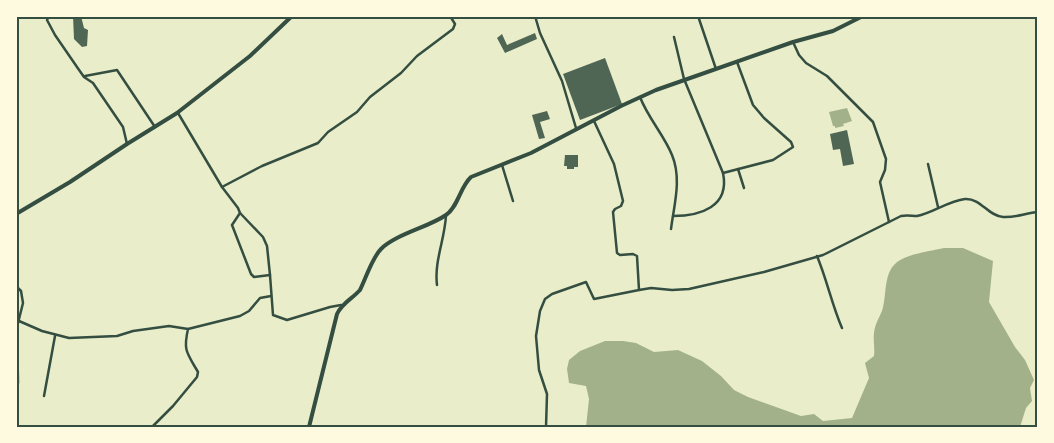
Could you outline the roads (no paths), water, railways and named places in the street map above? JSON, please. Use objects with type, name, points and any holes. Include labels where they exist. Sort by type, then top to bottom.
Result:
[{"type":"main road","points":[[16,214],[70,182],[177,113],[250,56],[292,16]]},
{"type":"main road","points":[[309,427],[336,314],[341,305],[360,290],[382,248],[446,215],[466,181],[480,172],[531,153],[640,97],[684,79],[793,42],[833,31],[862,16]]},
{"type":"street","points":[[49,16],[48,22],[84,77],[93,83],[123,126],[127,144]]},
{"type":"street","points":[[222,187],[262,166],[318,143],[328,132],[358,112],[370,96],[401,73],[417,56],[453,29],[455,24],[450,16]]},
{"type":"street","points":[[535,16],[540,33],[562,81],[577,130]]},
{"type":"street","points":[[698,16],[716,69]]},
{"type":"street","points":[[673,216],[697,214],[711,207],[721,197],[724,181],[723,173],[684,79],[674,37]]},
{"type":"street","points":[[793,42],[802,59],[827,76],[873,122],[886,159],[886,170],[880,182],[890,222]]},
{"type":"street","points":[[723,173],[773,160],[793,148],[793,144],[764,118],[753,105],[737,62]]},
{"type":"street","points":[[84,77],[116,70],[155,127]]},
{"type":"street","points":[[640,97],[650,119],[673,157],[677,183],[671,229]]},
{"type":"street","points":[[177,113],[240,213],[264,237],[267,246],[273,315],[287,320],[341,305]]},
{"type":"street","points":[[594,121],[614,164],[623,201],[621,206],[615,209],[614,212],[617,253],[620,255],[633,254],[637,256],[639,290]]},
{"type":"street","points":[[928,164],[938,207]]},
{"type":"street","points":[[502,165],[513,201]]},
{"type":"street","points":[[738,169],[744,188]]},
{"type":"street","points":[[546,427],[547,394],[538,370],[536,336],[540,311],[545,299],[552,294],[586,282],[594,299],[651,288],[689,289],[764,272],[817,256],[902,216],[915,216],[965,199],[978,203],[1002,217],[1038,212]]},
{"type":"street","points":[[240,213],[232,225],[251,274],[254,277],[270,275]]},
{"type":"street","points":[[437,285],[438,255],[444,236],[446,215]]},
{"type":"street","points":[[817,256],[827,280],[832,302],[842,328]]},
{"type":"street","points":[[16,286],[21,291],[23,303],[17,327],[18,383]]},
{"type":"street","points":[[19,321],[55,336],[68,338],[117,336],[133,331],[169,326],[188,329],[240,316],[249,311],[260,298],[271,296]]},
{"type":"street","points":[[152,427],[173,406],[197,377],[198,372],[186,351],[185,342],[188,329]]},
{"type":"street","points":[[44,396],[55,336]]}]
